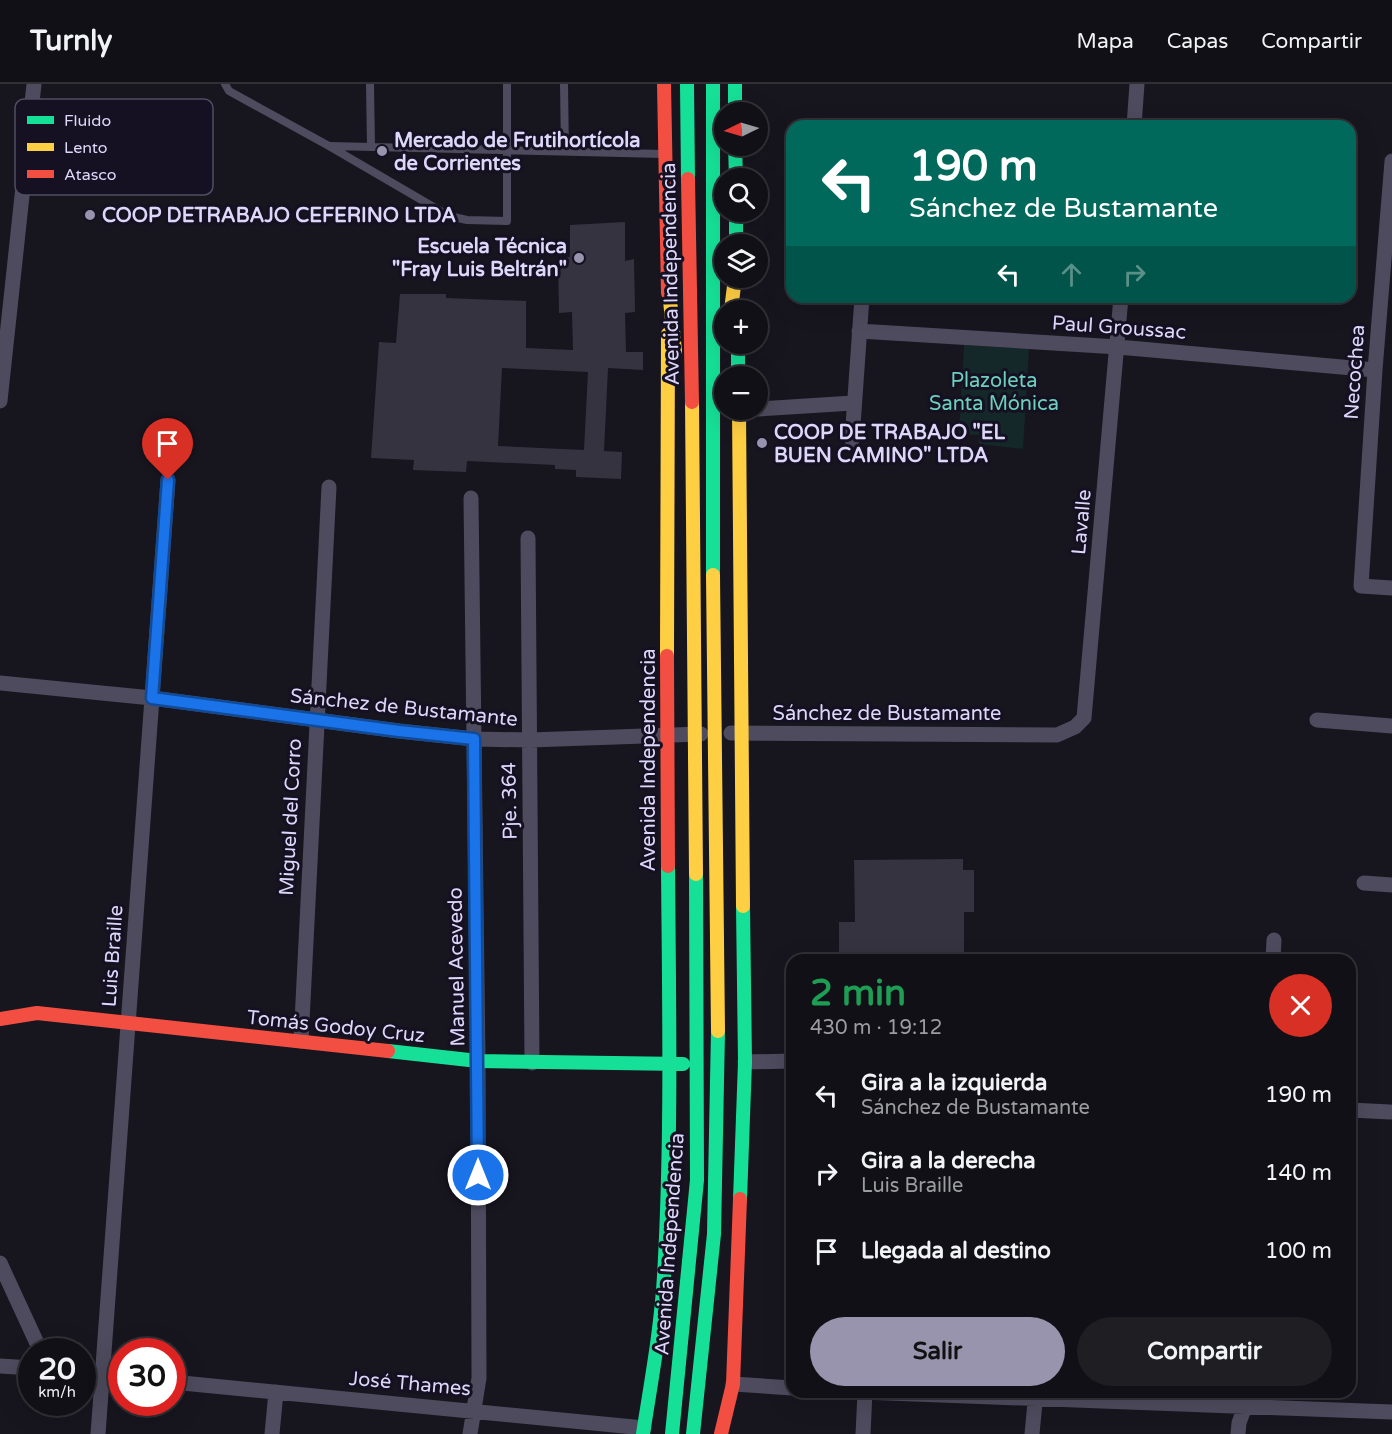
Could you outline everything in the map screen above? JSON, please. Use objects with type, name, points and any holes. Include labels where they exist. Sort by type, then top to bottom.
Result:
[{"type":"main road","name":"Avenida Independencia","points":[[648,1432],[664,1277],[670,1064],[667,736],[668,280],[664,84]]},
{"type":"main road","name":"Avenida Independencia","points":[[672,1434],[697,1180],[696,735],[687,84]]},
{"type":"main road","name":"Avenida Independencia","points":[[693,1434],[714,1234],[717,1063],[716,734],[713,636],[713,84]]},
{"type":"main road","points":[[735,84],[735,102]]},
{"type":"main road","points":[[668,280],[693,530]]},
{"type":"main road","points":[[714,535],[724,457],[725,420]]},
{"type":"main road","points":[[720,1434],[733,1384],[745,1062],[740,733],[740,420]]},
{"type":"main road","name":"Tomás Godoy Cruz","points":[[0,1019],[37,1012],[478,1061],[670,1064],[745,1062]]},
{"type":"main road","points":[[714,1234],[714,1368]]},
{"type":"main road","points":[[648,1432],[686,1303]]},
{"type":"street","points":[[32,99],[34,84]]},
{"type":"street","points":[[1134,120],[1137,84]]},
{"type":"street","name":"Necochea","points":[[1392,161],[1361,586],[1392,588]]},
{"type":"street","points":[[0,401],[22,195]]},
{"type":"street","points":[[852,440],[861,303]]},
{"type":"street","name":"Lavalle","points":[[1057,735],[1075,727],[1084,718],[1121,303]]},
{"type":"street","name":"Paul Groussac","points":[[859,331],[1118,346],[1375,370]]},
{"type":"street","points":[[768,408],[853,403]]},
{"type":"street","name":"Luis Braille","points":[[98,1434],[168,480]]},
{"type":"street","name":"Miguel del Corro","points":[[301,1041],[315,721],[329,487]]},
{"type":"street","name":"Manuel Acevedo","points":[[470,1434],[479,1378],[478,1061],[471,498]]},
{"type":"street","name":"Pje. 364","points":[[528,538],[532,1063]]},
{"type":"street","name":"Sánchez de Bustamante","points":[[0,683],[152,698],[315,721],[474,739],[530,740],[740,733],[1057,735]]},
{"type":"street","points":[[1317,720],[1392,726]]},
{"type":"street","points":[[1364,883],[1392,885]]},
{"type":"street","points":[[1273,954],[1274,940]]},
{"type":"street","points":[[745,1062],[786,1061]]},
{"type":"street","points":[[1356,1110],[1390,1112]]},
{"type":"street","points":[[0,1263],[34,1338]]},
{"type":"street","points":[[0,1366],[18,1367]]},
{"type":"street","points":[[96,1374],[108,1376]]},
{"type":"street","name":"José Thames","points":[[186,1383],[475,1410],[648,1432]]},
{"type":"street","points":[[733,1384],[786,1388]]},
{"type":"street","points":[[272,1434],[276,1392]]},
{"type":"street","points":[[862,1434],[863,1398]]},
{"type":"street","points":[[1032,1434],[1036,1398]]},
{"type":"street","points":[[1088,1398],[1392,1412]]},
{"type":"street","points":[[1238,1434],[1239,1423],[1248,1398]]},
{"type":"lane","points":[[225,84],[229,91],[449,216],[507,221],[507,84]]},
{"type":"lane","points":[[370,84],[370,147]]},
{"type":"lane","points":[[564,84],[565,151]]},
{"type":"lane","points":[[329,146],[665,154]]},
{"type":"green space","name":"Plazoleta Santa Mónica","points":[[964,345],[1029,349],[1023,449],[979,444],[979,435],[959,434]]},
{"type":"building","points":[[625,222],[625,261],[634,259],[635,312],[625,313],[626,352],[643,352],[643,370],[608,368],[604,451],[622,452],[621,479],[576,477],[576,470],[555,469],[555,465],[467,461],[466,472],[413,470],[414,460],[371,458],[379,342],[396,343],[400,294],[446,294],[446,298],[526,301],[526,348],[573,350],[572,312],[559,313],[558,258],[570,257],[570,225]],"holes":[[[502,368],[588,372],[584,450],[498,446]]]},
{"type":"building","points":[[963,859],[963,870],[974,870],[974,912],[964,912],[964,954],[839,954],[839,922],[855,922],[854,860]]},
{"type":"traffic: fast","points":[[687,84],[688,179]]},
{"type":"traffic: fast","points":[[713,84],[713,575]]},
{"type":"traffic: fast","points":[[735,84],[735,102]]},
{"type":"traffic: fast","points":[[735,156],[736,168]]},
{"type":"traffic: fast","points":[[736,222],[736,234]]},
{"type":"traffic: fast","points":[[738,354],[738,366]]},
{"type":"traffic: fast","points":[[643,1434],[661,1316],[667,1225],[668,866]]},
{"type":"traffic: fast","points":[[672,1434],[697,1180],[696,874]]},
{"type":"traffic: fast","points":[[740,1199],[745,1062],[743,906]]},
{"type":"traffic: fast","points":[[693,1434],[714,1234],[718,1031]]},
{"type":"traffic: fast","points":[[388,1051],[478,1061],[683,1064]]},
{"type":"traffic: slow","points":[[668,280],[675,351]]},
{"type":"traffic: slow","points":[[732,300],[734,288]]},
{"type":"traffic: slow","points":[[667,656],[668,334]]},
{"type":"traffic: slow","points":[[692,402],[696,874]]},
{"type":"traffic: slow","points":[[739,420],[743,906]]},
{"type":"traffic: slow","points":[[713,575],[718,1031]]},
{"type":"traffic: jam","points":[[664,84],[668,293]]},
{"type":"traffic: jam","points":[[688,179],[692,402]]},
{"type":"traffic: jam","points":[[667,656],[668,866]]},
{"type":"traffic: jam","points":[[0,1019],[37,1013],[388,1051]]},
{"type":"traffic: jam","points":[[721,1434],[733,1384],[740,1199]]},
{"type":"place","name":"Mercado de Frutihortícola de Corrientes","points":[[382,151]]},
{"type":"place","name":"COOP DETRABAJO CEFERINO LTDA","points":[[90,215]]},
{"type":"place","name":"Escuela Técnica \"Fray Luis Beltrán\"","points":[[579,258]]},
{"type":"place","name":"COOP DE TRABAJO \"EL BUEN CAMINO\" LTDA","points":[[762,443]]},
{"type":"route","points":[[168,480],[152,698],[315,721],[474,739],[478,1175]]}]
